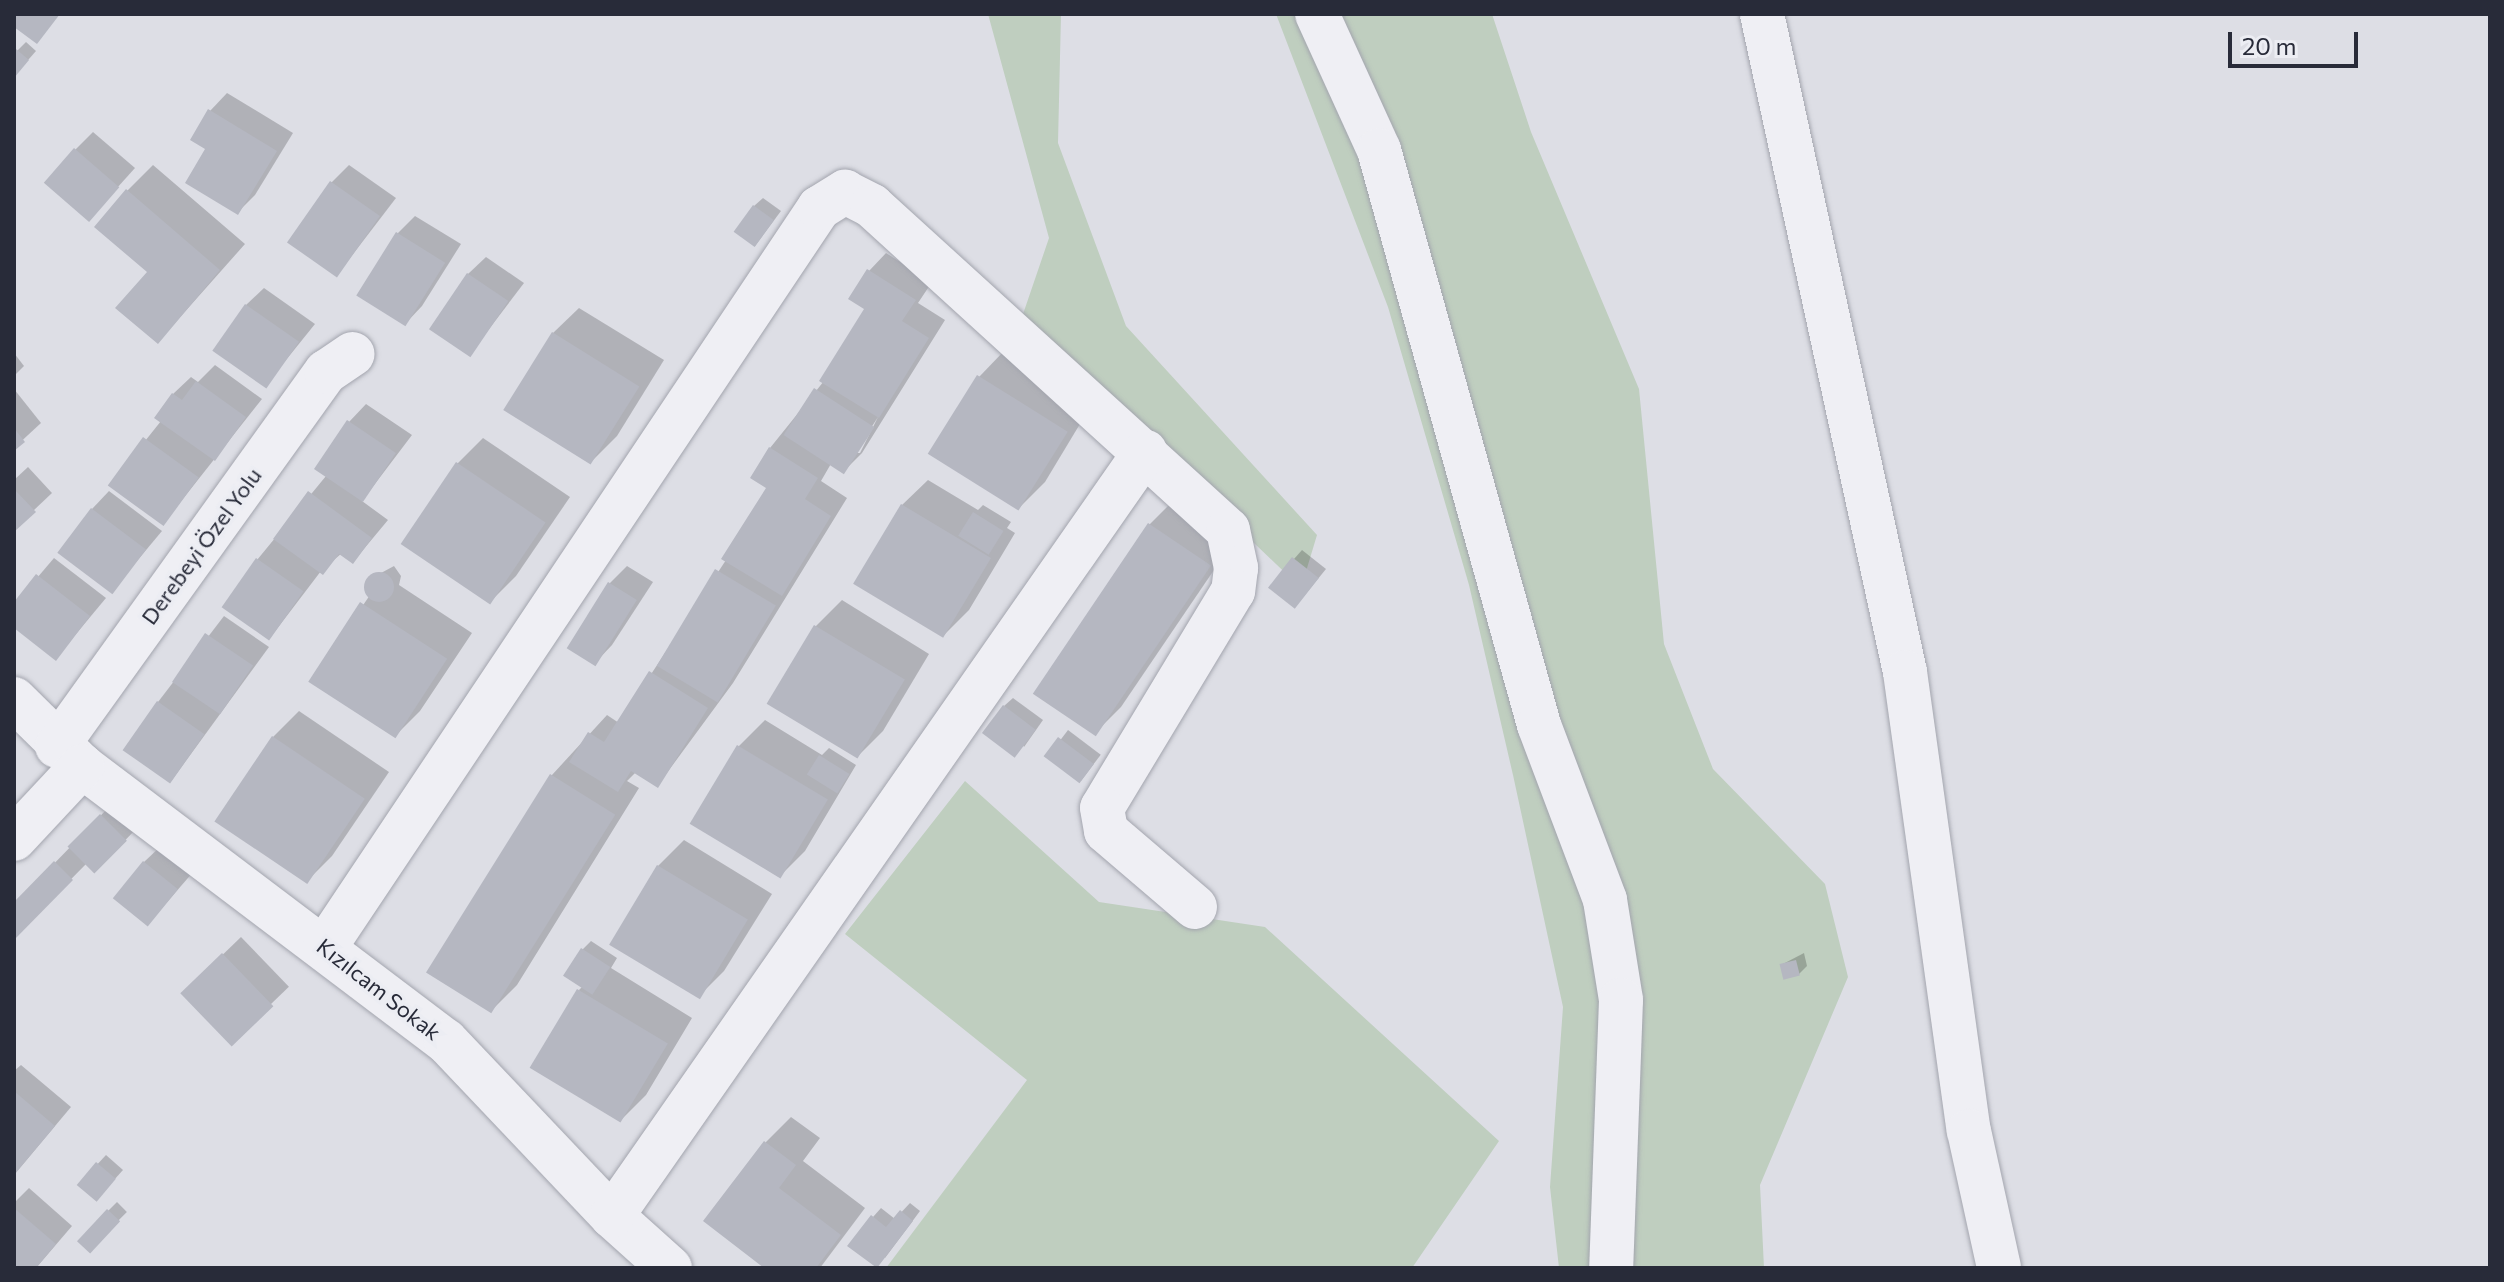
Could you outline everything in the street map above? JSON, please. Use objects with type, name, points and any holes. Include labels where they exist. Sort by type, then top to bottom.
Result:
[{"type":"street","points":[[1317,14],[1379,150],[1539,725],[1605,900],[1621,1000],[1611,1268]]},
{"type":"street","points":[[1762,14],[1905,672],[1969,1131],[1999,1268]]},
{"type":"street","points":[[325,947],[819,208],[845,192],[872,206],[1228,530],[1236,568],[1233,591],[1102,808],[1106,831],[1195,907]]},
{"type":"street","name":"Derebeyi Özel Yolu","points":[[14,839],[326,372],[353,354]]},
{"type":"street","points":[[612,1216],[1145,452]]},
{"type":"street","name":"Kızılcam Sokak","points":[[14,699],[69,756],[446,1041],[612,1216],[670,1268]]},
{"type":"green space","points":[[988,14],[1061,14],[1058,143],[1126,326],[1317,535],[1301,588],[1021,320],[1049,238]]},
{"type":"green space","points":[[1276,14],[1492,14],[1531,132],[1639,389],[1664,644],[1713,769],[1825,884],[1848,977],[1760,1185],[1764,1268],[1559,1268],[1550,1187],[1563,1007],[1513,775],[1469,585],[1388,307]]},
{"type":"green space","points":[[965,781],[1099,902],[1265,927],[1499,1141],[1412,1268],[886,1268],[1027,1080],[845,934]]},
{"type":"building","points":[[14,14],[60,14],[37,44],[14,27]]},
{"type":"building","points":[[16,49],[29,60],[14,78],[14,51]]},
{"type":"building","points":[[208,109],[277,151],[238,215],[185,183],[205,149],[190,140]]},
{"type":"building","points":[[74,148],[119,187],[89,222],[44,183]]},
{"type":"building","points":[[330,181],[380,216],[337,277],[287,242]]},
{"type":"building","points":[[126,189],[220,270],[158,344],[115,308],[147,272],[94,227]]},
{"type":"building","points":[[753,205],[774,220],[755,247],[734,232]]},
{"type":"building","points":[[396,232],[445,263],[405,326],[356,296]]},
{"type":"building","points":[[867,269],[916,300],[902,321],[929,338],[879,418],[819,381],[864,309],[848,299]]},
{"type":"building","points":[[467,273],[508,301],[470,357],[429,329]]},
{"type":"building","points":[[245,304],[299,342],[266,389],[212,351]]},
{"type":"building","points":[[552,332],[639,387],[591,465],[503,410]]},
{"type":"building","points":[[977,375],[1068,432],[1018,511],[928,454]]},
{"type":"building","points":[[196,381],[246,417],[215,461],[154,418],[172,393],[182,400]]},
{"type":"building","points":[[814,388],[874,427],[844,474],[784,435]]},
{"type":"building","points":[[347,420],[396,453],[363,502],[314,469]]},
{"type":"building","points":[[14,428],[25,442],[14,451]]},
{"type":"building","points":[[143,437],[199,478],[164,526],[108,486]]},
{"type":"building","points":[[769,447],[818,478],[805,499],[831,516],[782,596],[721,559],[766,488],[750,478]]},
{"type":"building","points":[[456,462],[546,522],[490,604],[401,544]]},
{"type":"building","points":[[14,489],[36,512],[14,532]]},
{"type":"building","points":[[308,491],[372,538],[353,564],[339,554],[323,575],[273,539]]},
{"type":"building","points":[[901,504],[991,558],[943,638],[853,584]]},
{"type":"building","points":[[91,508],[146,550],[112,594],[57,553]]},
{"type":"building","points":[[973,512],[1004,531],[989,555],[958,536]]},
{"type":"building","points":[[1148,523],[1211,565],[1096,736],[1033,694]]},
{"type":"building","points":[[1292,557],[1319,578],[1295,609],[1268,588]]},
{"type":"building","points":[[256,558],[304,591],[269,640],[222,607]]},
{"type":"building","points":[[715,569],[776,606],[718,702],[657,666]]},
{"type":"building","points":[[379,572],[390,576],[394,587],[390,598],[379,602],[368,598],[364,587],[368,576]]},
{"type":"building","points":[[36,574],[90,616],[56,661],[14,628],[14,602]]},
{"type":"building","points":[[608,582],[637,600],[595,666],[567,648]]},
{"type":"building","points":[[360,602],[447,659],[395,738],[308,682]]},
{"type":"building","points":[[814,625],[905,680],[857,758],[767,704]]},
{"type":"building","points":[[205,633],[253,665],[220,714],[172,682]]},
{"type":"building","points":[[649,671],[708,708],[658,788],[631,771],[618,792],[569,762],[588,732],[604,742]]},
{"type":"building","points":[[157,701],[205,734],[170,783],[123,750]]},
{"type":"building","points":[[1003,705],[1036,730],[1015,758],[982,733]]},
{"type":"building","points":[[272,736],[365,799],[307,884],[214,821]]},
{"type":"building","points":[[1058,737],[1094,764],[1079,783],[1044,756]]},
{"type":"building","points":[[737,745],[828,800],[780,878],[690,824]]},
{"type":"building","points":[[819,755],[850,774],[837,794],[807,775]]},
{"type":"building","points":[[550,774],[615,815],[491,1013],[426,972]]},
{"type":"building","points":[[100,814],[127,841],[94,873],[67,847]]},
{"type":"building","points":[[54,861],[73,880],[14,940],[14,902]]},
{"type":"building","points":[[143,861],[178,889],[148,927],[113,898]]},
{"type":"building","points":[[657,865],[748,920],[700,999],[609,945]]},
{"type":"building","points":[[581,948],[610,967],[592,995],[563,976]]},
{"type":"building","points":[[222,953],[273,1006],[232,1047],[180,993]]},
{"type":"building","points":[[1796,960],[1800,976],[1783,980],[1780,964]]},
{"type":"building","points":[[577,989],[668,1044],[620,1122],[530,1068]]},
{"type":"building","points":[[14,1091],[55,1126],[14,1175]]},
{"type":"building","points":[[764,1141],[796,1165],[779,1188],[841,1235],[816,1268],[764,1268],[703,1221]]},
{"type":"building","points":[[96,1162],[116,1179],[97,1202],[77,1185]]},
{"type":"building","points":[[14,1208],[56,1244],[36,1268],[14,1268]]},
{"type":"building","points":[[107,1209],[120,1221],[90,1253],[77,1241]]},
{"type":"building","points":[[900,1210],[913,1221],[877,1268],[847,1246],[871,1215],[886,1227]]}]
